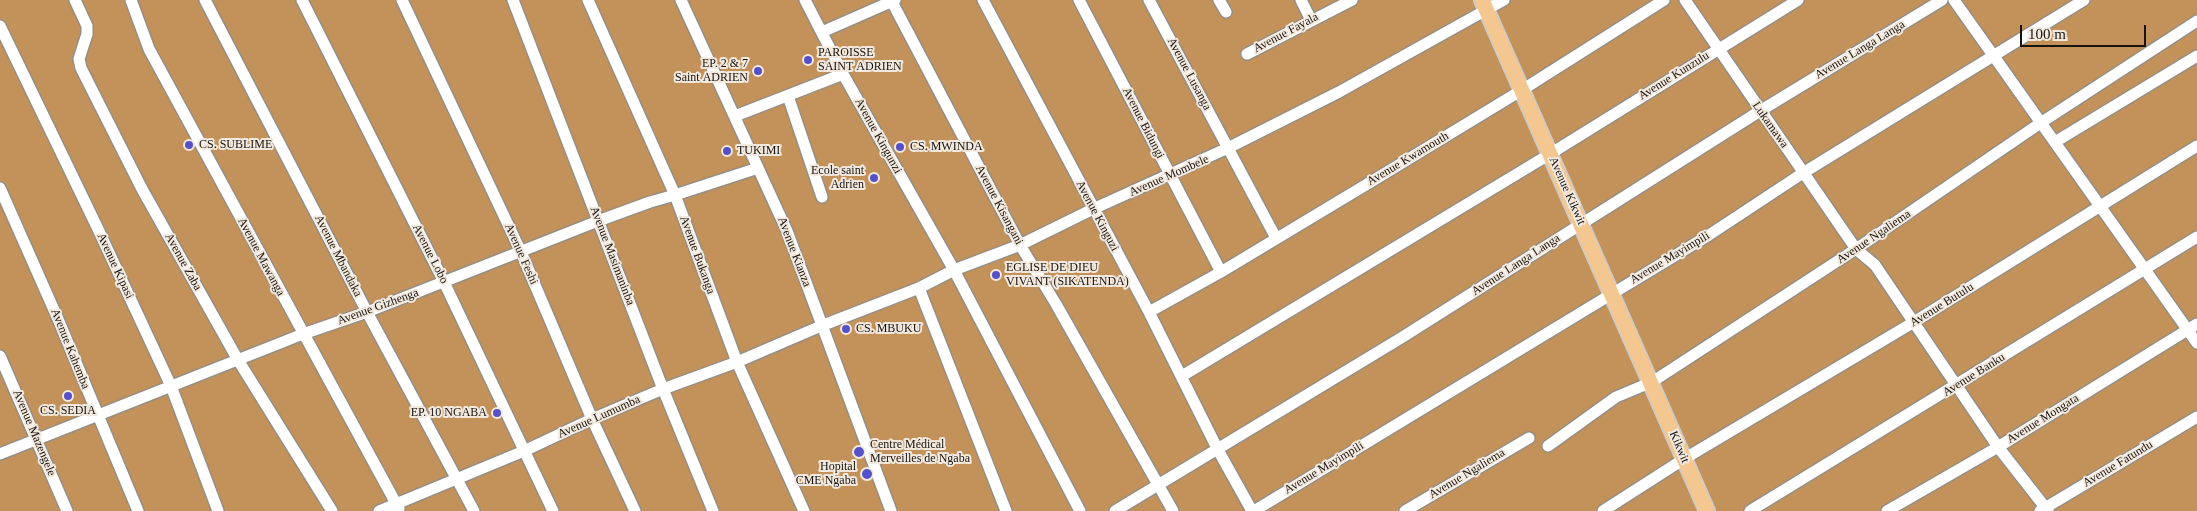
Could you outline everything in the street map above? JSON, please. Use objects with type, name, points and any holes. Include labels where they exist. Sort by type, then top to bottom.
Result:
[{"type":"main road","name":"Avenue Kikwit","points":[[1484,5],[1652,382]]},
{"type":"main road","name":"Kikwit","points":[[1652,382],[1707,511]]},
{"type":"street","name":"Avenue Zaba","points":[[75,0],[87,26],[87,34],[80,58],[81,68],[142,189],[238,360],[332,511]]},
{"type":"street","name":"Avenue Mawanga","points":[[131,0],[149,49],[398,508]]},
{"type":"street","name":"Avenue Mbandaka","points":[[205,0],[367,312],[474,511]]},
{"type":"street","name":"Avenue Lobo","points":[[302,0],[444,282],[552,511]]},
{"type":"street","name":"Avenue Feshi","points":[[402,0],[520,252],[592,418],[635,511]]},
{"type":"street","name":"Avenue Masimaninba","points":[[513,0],[663,389],[713,511]]},
{"type":"street","name":"Avenue Bukanga","points":[[588,0],[675,195],[737,362],[804,511]]},
{"type":"street","name":"Avenue Kianza","points":[[681,0],[787,231],[891,511]]},
{"type":"street","name":"Avenue Kingunzi","points":[[804,0],[843,74],[954,270],[1080,511]]},
{"type":"street","points":[[822,32],[892,0]]},
{"type":"street","name":"Avenue Kisangani","points":[[892,0],[1020,245],[1056,304],[1173,511]]},
{"type":"street","name":"Avenue Kinguzi","points":[[984,0],[1149,312],[1218,450],[1253,511]]},
{"type":"street","name":"Avenue Bidungi","points":[[1079,0],[1221,272]]},
{"type":"street","name":"Avenue Lusanga","points":[[1149,0],[1276,238]]},
{"type":"street","points":[[1219,0],[1226,12]]},
{"type":"street","points":[[1301,0],[1311,20]]},
{"type":"street","name":"Avenue Fayala","points":[[1247,54],[1352,0]]},
{"type":"street","name":"Avenue Mombele","points":[[821,326],[919,288],[954,270],[1020,245],[1093,209],[1170,176],[1339,92],[1484,5],[1504,0]]},
{"type":"street","name":"Avenue Kwamouth","points":[[1149,312],[1221,272],[1522,90],[1664,0]]},
{"type":"street","name":"Lukamawa","points":[[1685,0],[1856,250],[1875,265],[1998,447],[2044,510]]},
{"type":"street","name":"Avenue Kunzulu","points":[[1550,154],[1798,0]]},
{"type":"street","name":"Avenue Langa Langa","points":[[1115,511],[1401,338],[1760,111],[1942,0]]},
{"type":"street","points":[[1954,0],[2146,269],[2192,327],[2197,343]]},
{"type":"street","name":"Avenue Mayimpili","points":[[1253,511],[1709,235],[1803,173],[2084,0]]},
{"type":"street","name":"Avenue Ngaliema","points":[[1548,446],[1616,397],[1652,382],[1856,250],[2042,122],[2197,21]]},
{"type":"street","name":"Avenue Kipasi","points":[[0,26],[171,386],[218,511]]},
{"type":"street","points":[[2055,142],[2197,56]]},
{"type":"street","points":[[735,116],[843,74]]},
{"type":"street","points":[[788,96],[822,197]]},
{"type":"street","name":"Avenue Butulu","points":[[1603,511],[1684,458],[1914,322],[2197,146]]},
{"type":"street","points":[[1182,376],[1550,154]]},
{"type":"street","name":"Avenue Gizhenga","points":[[0,454],[303,334],[367,312],[444,282],[598,220],[758,168]]},
{"type":"street","name":"Avenue Kahemba","points":[[0,188],[58,319],[138,511]]},
{"type":"street","name":"Avenue Banku","points":[[1750,511],[2197,237]]},
{"type":"street","points":[[919,288],[1006,511]]},
{"type":"street","name":"Avenue Lumumba","points":[[379,511],[398,508],[592,418],[737,362],[821,326]]},
{"type":"street","name":"Avenue Mongata","points":[[1887,511],[1998,447],[2192,327]]},
{"type":"street","name":"Avenue Mazengele","points":[[0,356],[67,511]]},
{"type":"street","name":"Avenue Fatundu","points":[[2044,510],[2197,417]]},
{"type":"street","name":"Avenue Ngaliema","points":[[1405,511],[1529,438]]},
{"type":"shaded area","points":[[0,0],[2197,0],[2197,511],[0,511]]},
{"type":"place","name":"PAROISSE SAINT ADRIEN","points":[[808,60]]},
{"type":"place","name":"EP. 2 & 7 Saint ADRIEN","points":[[758,71]]},
{"type":"place","name":"CS. SUBLIME","points":[[189,145]]},
{"type":"place","name":"CS. MWINDA","points":[[900,147]]},
{"type":"place","name":"TUKIMI","points":[[727,151]]},
{"type":"place","name":"Ecole saint Adrien","points":[[874,178]]},
{"type":"place","name":"EGLISE DE DIEU VIVANT (SIKATENDA)","points":[[996,275]]},
{"type":"place","name":"CS. MBUKU","points":[[846,329]]},
{"type":"place","name":"CS. SEDIA","points":[[68,396]]},
{"type":"place","name":"EP. 10 NGABA","points":[[497,413]]},
{"type":"place","name":"Centre Médical Merveilles de Ngaba","points":[[859,452]]},
{"type":"place","name":"Hopital CME Ngaba","points":[[867,474]]}]
